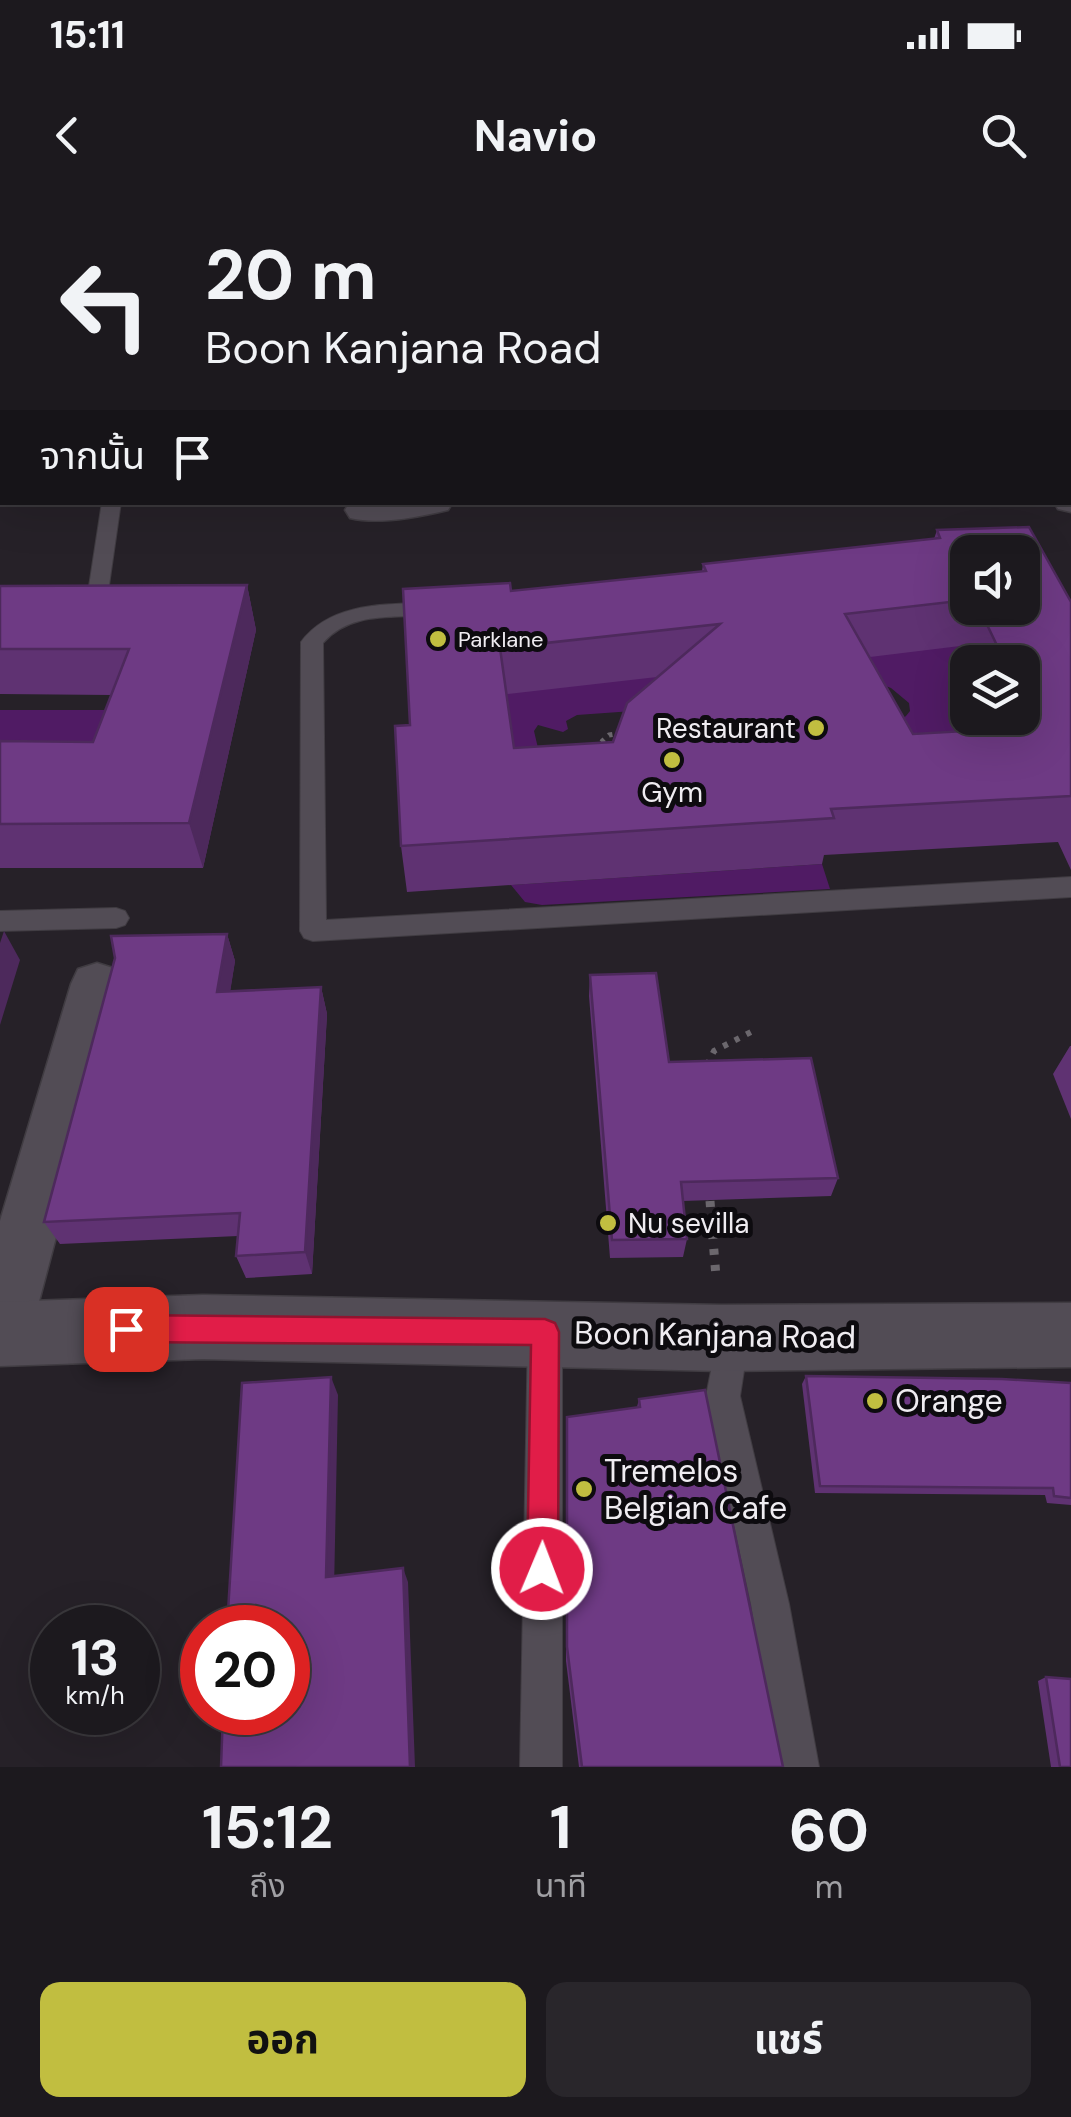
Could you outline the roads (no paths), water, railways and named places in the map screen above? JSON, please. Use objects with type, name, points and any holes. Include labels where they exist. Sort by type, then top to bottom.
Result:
[{"type":"street","points":[[363,510],[408,505]]},
{"type":"street","points":[[0,1330],[97,984]]},
{"type":"street","name":"Boon Kanjana Road","points":[[0,1330],[203,1327],[727,1338],[1071,1335]]},
{"type":"lane","points":[[96,606],[112,505]]},
{"type":"lane","points":[[461,606],[344,618],[322,627],[312,642],[313,931],[1071,887]]},
{"type":"lane","points":[[0,921],[116,918]]},
{"type":"lane","points":[[540,1767],[545,1332]]},
{"type":"lane","points":[[727,1338],[723,1396],[770,1604],[798,1767]]},
{"type":"place","name":"Parklane","points":[[438,639]]},
{"type":"place","name":"Restaurant","points":[[816,728]]},
{"type":"place","name":"Gym","points":[[672,760]]},
{"type":"place","name":"Nu sevilla","points":[[608,1223]]},
{"type":"place","name":"Orange","points":[[875,1401]]},
{"type":"place","name":"Tremelos Belgian Cafe","points":[[584,1489]]}]
